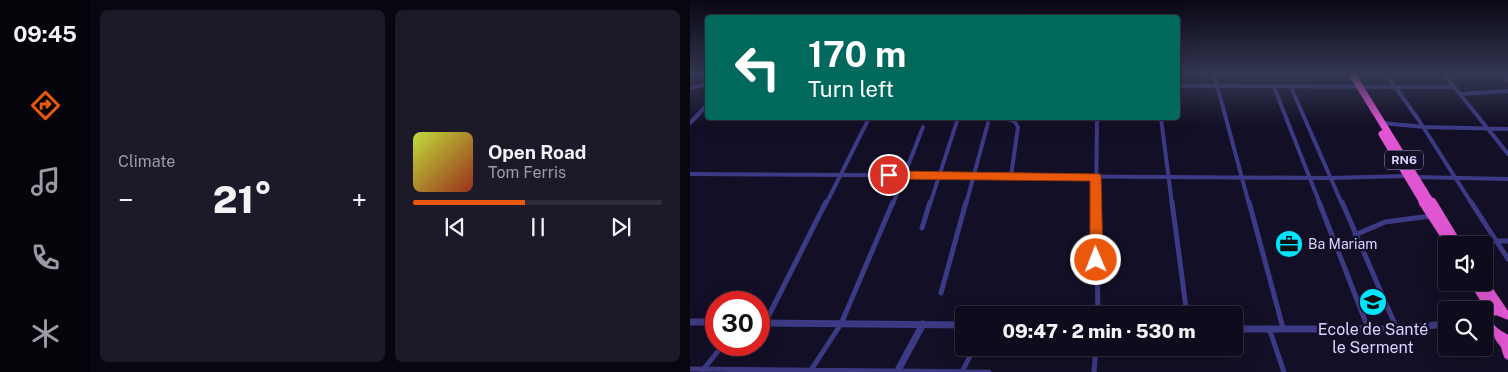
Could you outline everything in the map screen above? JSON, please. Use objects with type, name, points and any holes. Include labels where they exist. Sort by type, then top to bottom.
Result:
[{"type":"highway","name":"RN6","points":[[1360,91],[1415,177],[1449,236]]},
{"type":"highway","name":"RN6","points":[[1360,91],[1406,176],[1448,236]]},
{"type":"highway","points":[[1490,291],[1506,314],[1493,320]]},
{"type":"highway","points":[[1493,327],[1508,340]]},
{"type":"highway","points":[[1493,329],[1505,345],[1508,355]]},
{"type":"street","points":[[1218,91],[1284,328]]},
{"type":"street","points":[[1276,91],[1368,328]]},
{"type":"street","points":[[1293,91],[1396,329]]},
{"type":"street","points":[[1400,91],[1508,259]]},
{"type":"street","points":[[1458,91],[1508,154]]},
{"type":"street","points":[[1460,94],[1502,91]]},
{"type":"street","points":[[690,123],[705,107]]},
{"type":"street","points":[[770,308],[868,120]]},
{"type":"street","points":[[922,228],[957,120]]},
{"type":"street","points":[[1011,120],[1018,127],[1011,176]]},
{"type":"street","points":[[1097,120],[1098,306]]},
{"type":"street","points":[[1161,120],[1186,306]]},
{"type":"street","points":[[941,293],[988,123]]},
{"type":"street","points":[[1381,123],[1425,128],[1508,129]]},
{"type":"street","points":[[811,370],[842,324],[905,175],[923,127]]},
{"type":"street","points":[[690,174],[1241,178],[1406,176]]},
{"type":"street","points":[[1415,177],[1508,179]]},
{"type":"street","points":[[1355,235],[1385,222],[1432,216]]},
{"type":"street","points":[[1495,241],[1508,241]]},
{"type":"street","points":[[690,322],[705,322]]},
{"type":"street","points":[[770,323],[955,325]]},
{"type":"street","points":[[898,372],[924,324]]},
{"type":"street","points":[[1243,329],[1396,329],[1438,325]]},
{"type":"street","points":[[1269,328],[1284,372]]},
{"type":"street","points":[[702,371],[714,356]]},
{"type":"street","points":[[963,372],[970,356]]},
{"type":"street","points":[[1094,372],[1095,356]]},
{"type":"street","points":[[690,369],[702,371],[989,372]]},
{"type":"place","name":"Ba Mariam","points":[[1289,244]]},
{"type":"place","name":"Ecole de Santé le Serment","points":[[1373,302]]},
{"type":"route","points":[[889,175],[1096,177],[1096,260]]}]
